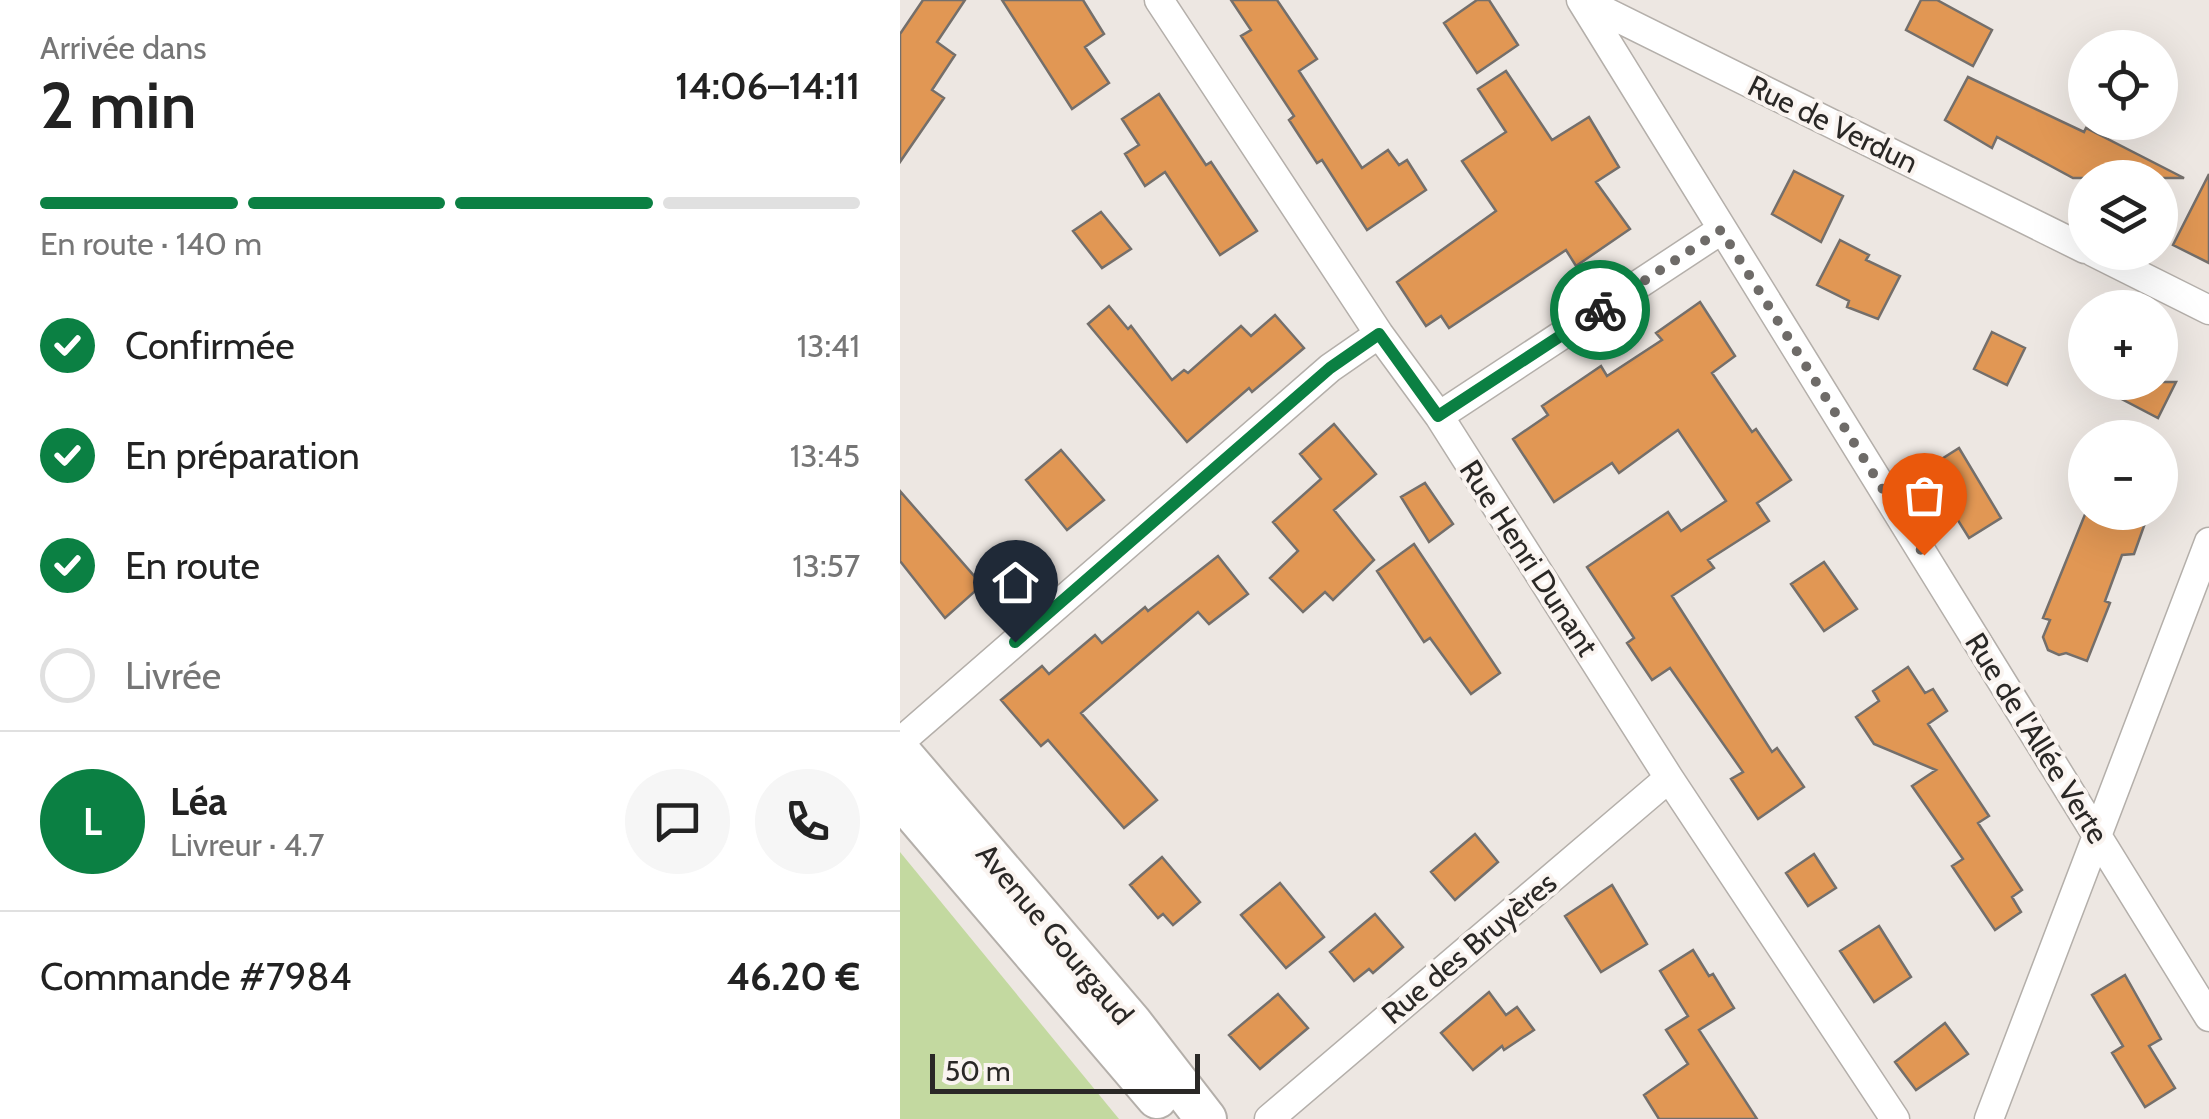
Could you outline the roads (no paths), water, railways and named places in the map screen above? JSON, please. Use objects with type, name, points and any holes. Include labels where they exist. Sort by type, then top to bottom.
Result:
[{"type":"main road","name":"Avenue Gourgaud","points":[[900,752],[1131,1022],[1206,1119]]},
{"type":"main road","name":"Avenue Gourgaud","points":[[900,796],[1174,1119]]},
{"type":"street","name":"Rue Henri Dunant","points":[[1159,0],[1379,334],[1438,416],[1669,778],[1895,1119]]},
{"type":"street","name":"Rue de l'Allée Verte","points":[[1581,0],[2209,1017]]},
{"type":"street","name":"Rue de Verdun","points":[[1581,0],[2068,241]]},
{"type":"street","points":[[1438,416],[1721,230]]},
{"type":"street","points":[[2128,270],[2209,310]]},
{"type":"street","points":[[900,742],[1330,368],[1379,334]]},
{"type":"street","points":[[1989,1119],[2209,542]]},
{"type":"street","name":"Rue des Bruyères","points":[[1269,1119],[1669,778]]}]
